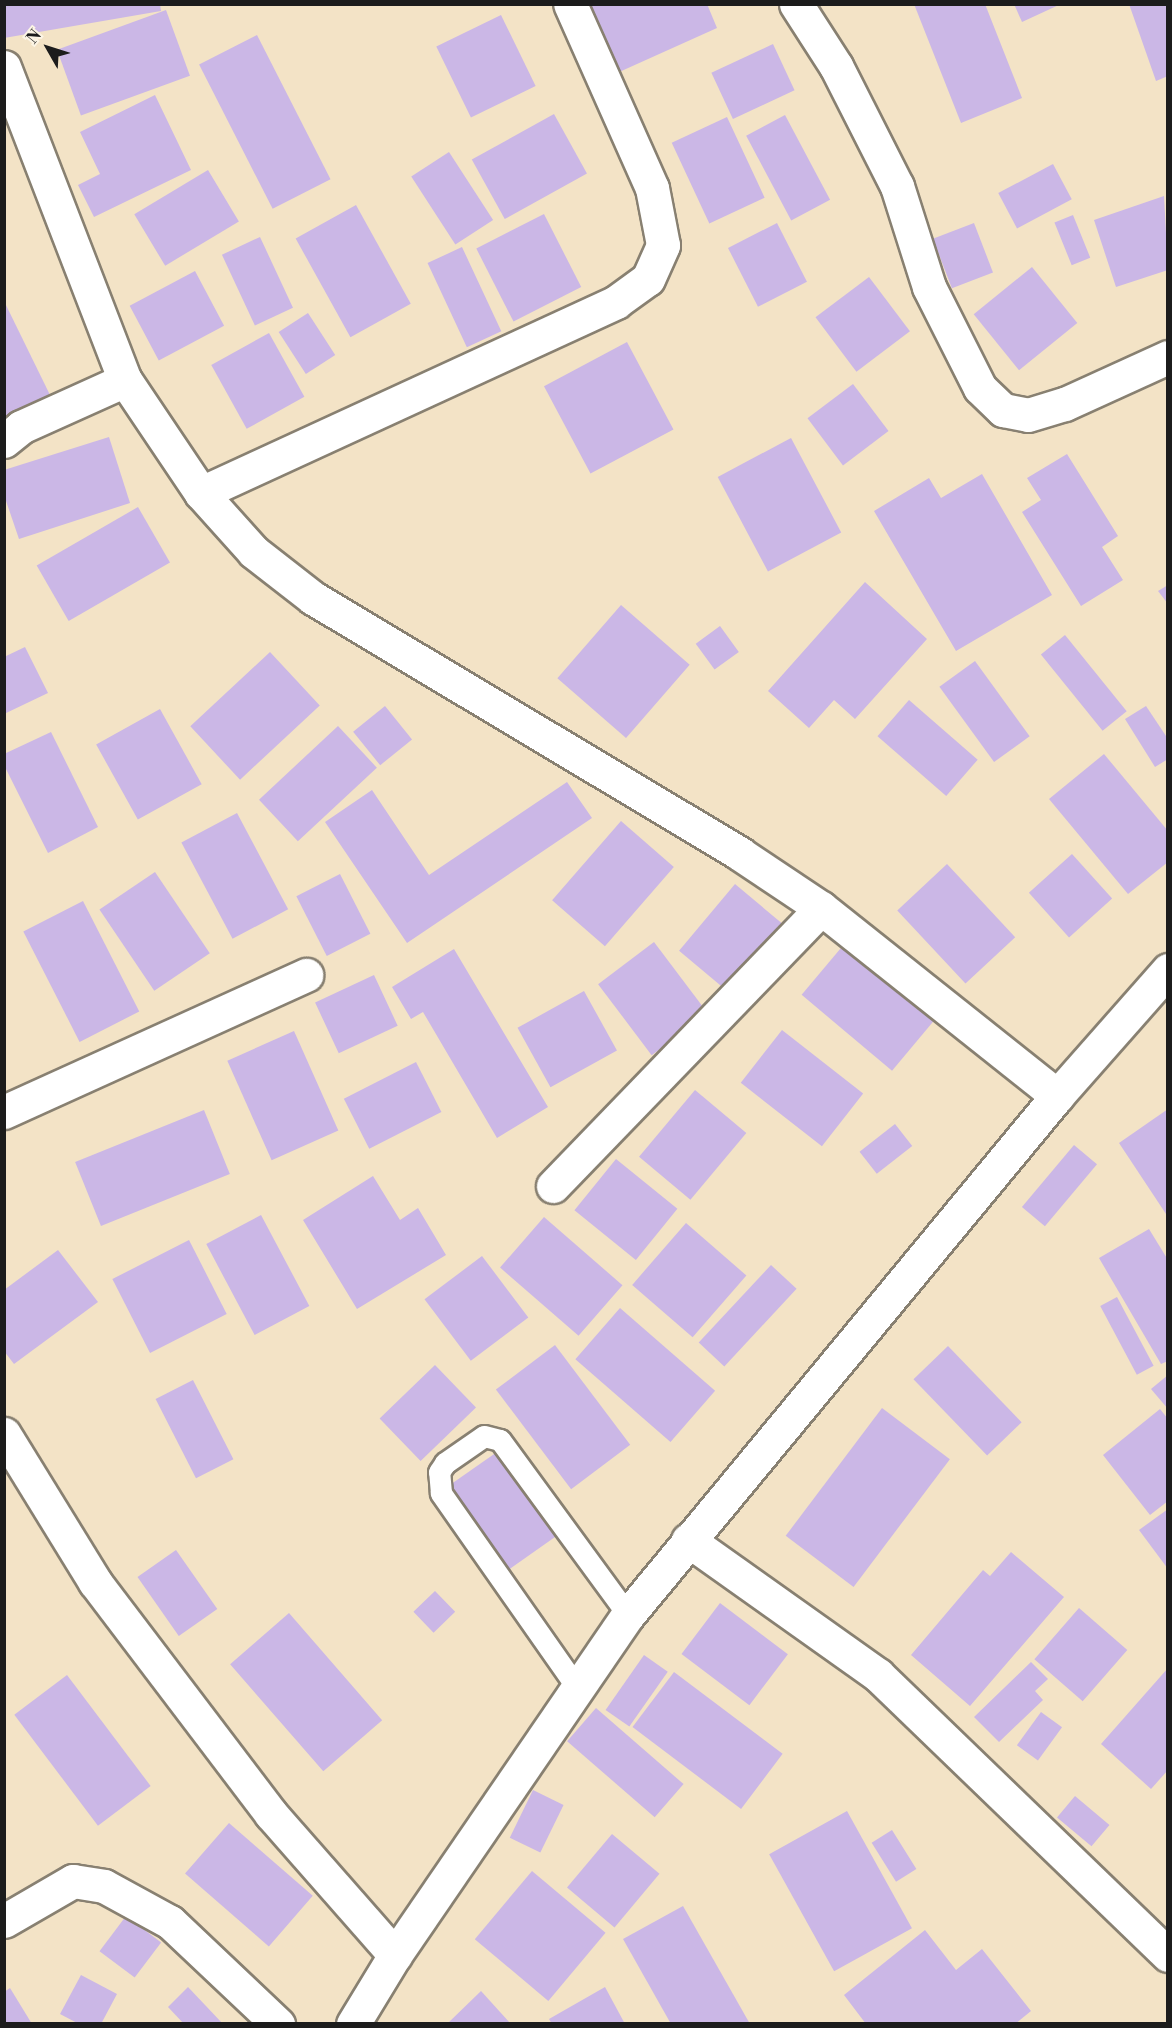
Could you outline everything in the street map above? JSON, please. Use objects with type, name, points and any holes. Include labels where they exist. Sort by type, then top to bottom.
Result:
[{"type":"street","points":[[201,493],[616,302],[648,279],[663,245],[652,188],[570,4]]},
{"type":"street","points":[[796,4],[836,66],[892,176],[929,287],[975,378],[1002,410],[1028,415],[1065,404],[1167,357]]},
{"type":"street","points":[[4,67],[125,380],[201,493],[254,552],[314,598],[740,854],[821,908],[1057,1096]]},
{"type":"street","points":[[4,441],[21,428],[125,380]]},
{"type":"street","points":[[553,1186],[821,908]]},
{"type":"street","points":[[353,2024],[395,1955],[576,1686],[628,1615],[1057,1096],[1167,970]]},
{"type":"street","points":[[4,1112],[306,975]]},
{"type":"street","points":[[5,1438],[110,1600],[271,1814],[395,1955]]},
{"type":"street","points":[[688,1540],[878,1675],[1167,1955]]},
{"type":"street","points":[[4,1921],[72,1881],[104,1886],[170,1922],[278,2024]]},
{"type":"lane","points":[[576,1686],[441,1493],[439,1472],[445,1463],[484,1436],[500,1440],[628,1615]]},
{"type":"building","points":[[4,4],[160,4],[161,11],[4,38]]},
{"type":"building","points":[[587,4],[707,4],[717,28],[617,73]]},
{"type":"building","points":[[914,4],[985,4],[1022,98],[961,123]]},
{"type":"building","points":[[1014,4],[1061,4],[1022,22]]},
{"type":"building","points":[[1129,4],[1168,4],[1168,76],[1156,81]]},
{"type":"building","points":[[166,10],[190,76],[81,115],[57,50]]},
{"type":"building","points":[[501,15],[536,86],[471,118],[436,47]]},
{"type":"building","points":[[257,35],[331,179],[273,209],[199,65]]},
{"type":"building","points":[[773,44],[795,90],[733,119],[711,73]]},
{"type":"building","points":[[155,95],[191,170],[94,217],[78,185],[100,174],[80,132]]},
{"type":"building","points":[[554,114],[587,173],[505,219],[472,160]]},
{"type":"building","points":[[785,115],[830,200],[791,220],[746,136]]},
{"type":"building","points":[[727,117],[765,198],[709,223],[672,143]]},
{"type":"building","points":[[449,152],[493,220],[455,244],[411,177]]},
{"type":"building","points":[[1053,164],[1072,199],[1017,228],[998,193]]},
{"type":"building","points":[[208,170],[239,221],[165,266],[134,214]]},
{"type":"building","points":[[1164,196],[1168,270],[1116,287],[1094,220]]},
{"type":"building","points":[[356,205],[411,304],[350,337],[296,238]]},
{"type":"building","points":[[544,214],[581,287],[514,322],[476,249]]},
{"type":"building","points":[[1073,215],[1090,258],[1072,265],[1054,222]]},
{"type":"building","points":[[777,223],[807,282],[758,307],[728,248]]},
{"type":"building","points":[[974,223],[993,272],[952,288],[933,239]]},
{"type":"building","points":[[260,237],[293,308],[255,325],[222,255]]},
{"type":"building","points":[[462,247],[501,331],[467,347],[428,263]]},
{"type":"building","points":[[1032,267],[1077,323],[1019,370],[974,314]]},
{"type":"building","points":[[195,271],[224,326],[159,360],[130,306]]},
{"type":"building","points":[[869,277],[910,331],[856,372],[815,317]]},
{"type":"building","points":[[4,301],[50,395],[4,418]]},
{"type":"building","points":[[308,313],[335,355],[306,374],[279,332]]},
{"type":"building","points":[[269,333],[304,397],[247,429],[211,365]]},
{"type":"building","points":[[627,342],[673,429],[590,474],[544,386]]},
{"type":"building","points":[[853,384],[889,431],[843,465],[807,418]]},
{"type":"building","points":[[109,437],[130,503],[19,539],[4,495],[4,470]]},
{"type":"building","points":[[791,438],[841,532],[768,571],[718,477]]},
{"type":"building","points":[[1067,454],[1118,536],[1102,547],[1123,580],[1081,606],[1022,512],[1041,500],[1027,478]]},
{"type":"building","points":[[982,474],[1052,595],[956,651],[874,511],[929,478],[941,498]]},
{"type":"building","points":[[138,507],[170,562],[69,621],[37,566]]},
{"type":"building","points":[[865,582],[927,639],[855,719],[834,700],[809,728],[768,691]]},
{"type":"building","points":[[1168,585],[1168,604],[1158,591]]},
{"type":"building","points":[[621,605],[690,665],[626,738],[557,678]]},
{"type":"building","points":[[720,626],[739,652],[715,670],[696,644]]},
{"type":"building","points":[[1065,635],[1127,711],[1103,731],[1041,655]]},
{"type":"building","points":[[25,647],[48,693],[4,714],[4,657]]},
{"type":"building","points":[[270,652],[320,705],[240,780],[190,726]]},
{"type":"building","points":[[975,661],[1030,736],[994,762],[939,687]]},
{"type":"building","points":[[909,700],[978,760],[946,796],[878,736]]},
{"type":"building","points":[[385,706],[412,739],[380,765],[353,732]]},
{"type":"building","points":[[1146,706],[1168,739],[1168,759],[1155,767],[1125,719]]},
{"type":"building","points":[[160,709],[202,784],[138,820],[96,744]]},
{"type":"building","points":[[338,726],[377,768],[298,841],[259,800]]},
{"type":"building","points":[[51,732],[98,827],[48,853],[4,765],[4,754]]},
{"type":"building","points":[[1104,754],[1168,831],[1168,862],[1128,894],[1049,799]]},
{"type":"building","points":[[567,782],[592,818],[407,943],[325,822],[372,790],[429,875]]},
{"type":"building","points":[[237,813],[288,909],[233,939],[181,843]]},
{"type":"building","points":[[621,821],[674,867],[605,946],[552,900]]},
{"type":"building","points":[[1072,854],[1112,899],[1069,937],[1029,893]]},
{"type":"building","points":[[947,864],[1015,937],[965,984],[897,910]]},
{"type":"building","points":[[155,872],[210,953],[154,991],[99,909]]},
{"type":"building","points":[[340,874],[370,934],[327,956],[296,896]]},
{"type":"building","points":[[735,884],[786,927],[730,994],[679,951]]},
{"type":"building","points":[[83,901],[139,1011],[80,1042],[23,931]]},
{"type":"building","points":[[654,942],[708,1013],[652,1055],[598,984]]},
{"type":"building","points":[[846,942],[936,1018],[892,1071],[802,995]]},
{"type":"building","points":[[454,949],[548,1107],[497,1138],[423,1012],[411,1019],[392,987]]},
{"type":"building","points":[[374,975],[398,1026],[339,1053],[315,1002]]},
{"type":"building","points":[[584,991],[617,1050],[550,1087],[518,1028]]},
{"type":"building","points":[[782,1030],[863,1093],[822,1146],[741,1083]]},
{"type":"building","points":[[294,1031],[338,1131],[272,1160],[227,1061]]},
{"type":"building","points":[[416,1062],[441,1112],[369,1149],[344,1099]]},
{"type":"building","points":[[695,1090],[746,1133],[690,1200],[639,1157]]},
{"type":"building","points":[[1168,1109],[1168,1217],[1119,1143]]},
{"type":"building","points":[[204,1110],[230,1174],[101,1226],[75,1162]]},
{"type":"building","points":[[895,1124],[912,1146],[877,1174],[860,1152]]},
{"type":"building","points":[[1074,1145],[1097,1164],[1045,1226],[1022,1207]]},
{"type":"building","points":[[616,1159],[677,1209],[636,1260],[574,1210]]},
{"type":"building","points":[[373,1176],[400,1220],[418,1208],[446,1255],[357,1309],[303,1220]]},
{"type":"building","points":[[261,1215],[309,1306],[255,1335],[206,1244]]},
{"type":"building","points":[[544,1217],[622,1285],[579,1336],[500,1268]]},
{"type":"building","points":[[686,1223],[746,1275],[693,1337],[632,1285]]},
{"type":"building","points":[[1149,1229],[1168,1260],[1168,1361],[1161,1364],[1099,1258]]},
{"type":"building","points":[[189,1240],[227,1314],[150,1353],[112,1279]]},
{"type":"building","points":[[58,1250],[98,1302],[14,1364],[4,1351],[4,1290]]},
{"type":"building","points":[[482,1256],[528,1317],[471,1361],[424,1299]]},
{"type":"building","points":[[771,1265],[797,1289],[724,1366],[699,1343]]},
{"type":"building","points":[[1117,1297],[1154,1366],[1137,1375],[1100,1306]]},
{"type":"building","points":[[620,1308],[715,1391],[670,1442],[575,1359]]},
{"type":"building","points":[[555,1345],[630,1445],[571,1489],[496,1390]]},
{"type":"building","points":[[948,1346],[1022,1422],[987,1456],[913,1379]]},
{"type":"building","points":[[435,1365],[476,1407],[421,1461],[380,1418]]},
{"type":"building","points":[[1168,1375],[1168,1409],[1151,1389]]},
{"type":"building","points":[[193,1380],[233,1459],[196,1478],[156,1399]]},
{"type":"building","points":[[882,1408],[950,1459],[854,1587],[786,1536]]},
{"type":"building","points":[[1160,1409],[1168,1419],[1168,1501],[1150,1515],[1103,1455]]},
{"type":"building","points":[[497,1452],[556,1536],[509,1570],[449,1485]]},
{"type":"building","points":[[1168,1509],[1168,1569],[1139,1530]]},
{"type":"building","points":[[176,1550],[217,1609],[179,1636],[137,1577]]},
{"type":"building","points":[[1011,1552],[1064,1597],[970,1706],[911,1655],[983,1570],[990,1576]]},
{"type":"building","points":[[435,1591],[455,1612],[434,1633],[413,1612]]},
{"type":"building","points":[[720,1603],[788,1654],[749,1705],[681,1654]]},
{"type":"building","points":[[1079,1608],[1127,1650],[1083,1701],[1034,1659]]},
{"type":"building","points":[[289,1613],[382,1720],[323,1771],[230,1664]]},
{"type":"building","points":[[644,1655],[668,1672],[629,1727],[606,1710]]},
{"type":"building","points":[[1031,1662],[1048,1679],[1035,1691],[1043,1700],[999,1742],[974,1717]]},
{"type":"building","points":[[1168,1668],[1168,1770],[1151,1789],[1101,1744]]},
{"type":"building","points":[[674,1672],[783,1754],[741,1809],[632,1727]]},
{"type":"building","points":[[67,1675],[151,1786],[98,1826],[14,1715]]},
{"type":"building","points":[[596,1708],[684,1784],[655,1817],[567,1741]]},
{"type":"building","points":[[1041,1712],[1062,1727],[1038,1760],[1017,1745]]},
{"type":"building","points":[[533,1790],[564,1805],[540,1853],[510,1838]]},
{"type":"building","points":[[1075,1796],[1109,1825],[1091,1846],[1057,1817]]},
{"type":"building","points":[[847,1811],[912,1928],[834,1971],[769,1854]]},
{"type":"building","points":[[229,1823],[313,1896],[269,1946],[185,1874]]},
{"type":"building","points":[[892,1830],[916,1869],[896,1882],[872,1843]]},
{"type":"building","points":[[612,1834],[659,1874],[614,1927],[567,1888]]},
{"type":"building","points":[[532,1871],[606,1933],[548,2001],[475,1939]]},
{"type":"building","points":[[683,1906],[750,2024],[671,2024],[623,1939]]},
{"type":"building","points":[[126,1916],[161,1942],[135,1978],[100,1951]]},
{"type":"building","points":[[925,1930],[956,1970],[982,1949],[1031,2011],[1015,2024],[866,2024],[844,1995]]},
{"type":"building","points":[[81,1975],[117,1994],[101,2024],[79,2024],[60,2014]]},
{"type":"building","points":[[188,1987],[223,2024],[184,2024],[168,2007]]},
{"type":"building","points":[[605,1987],[625,2024],[552,2024],[549,2019]]},
{"type":"building","points":[[10,1988],[32,2024],[4,2024],[4,1992]]},
{"type":"building","points":[[481,1991],[511,2024],[447,2024]]}]
